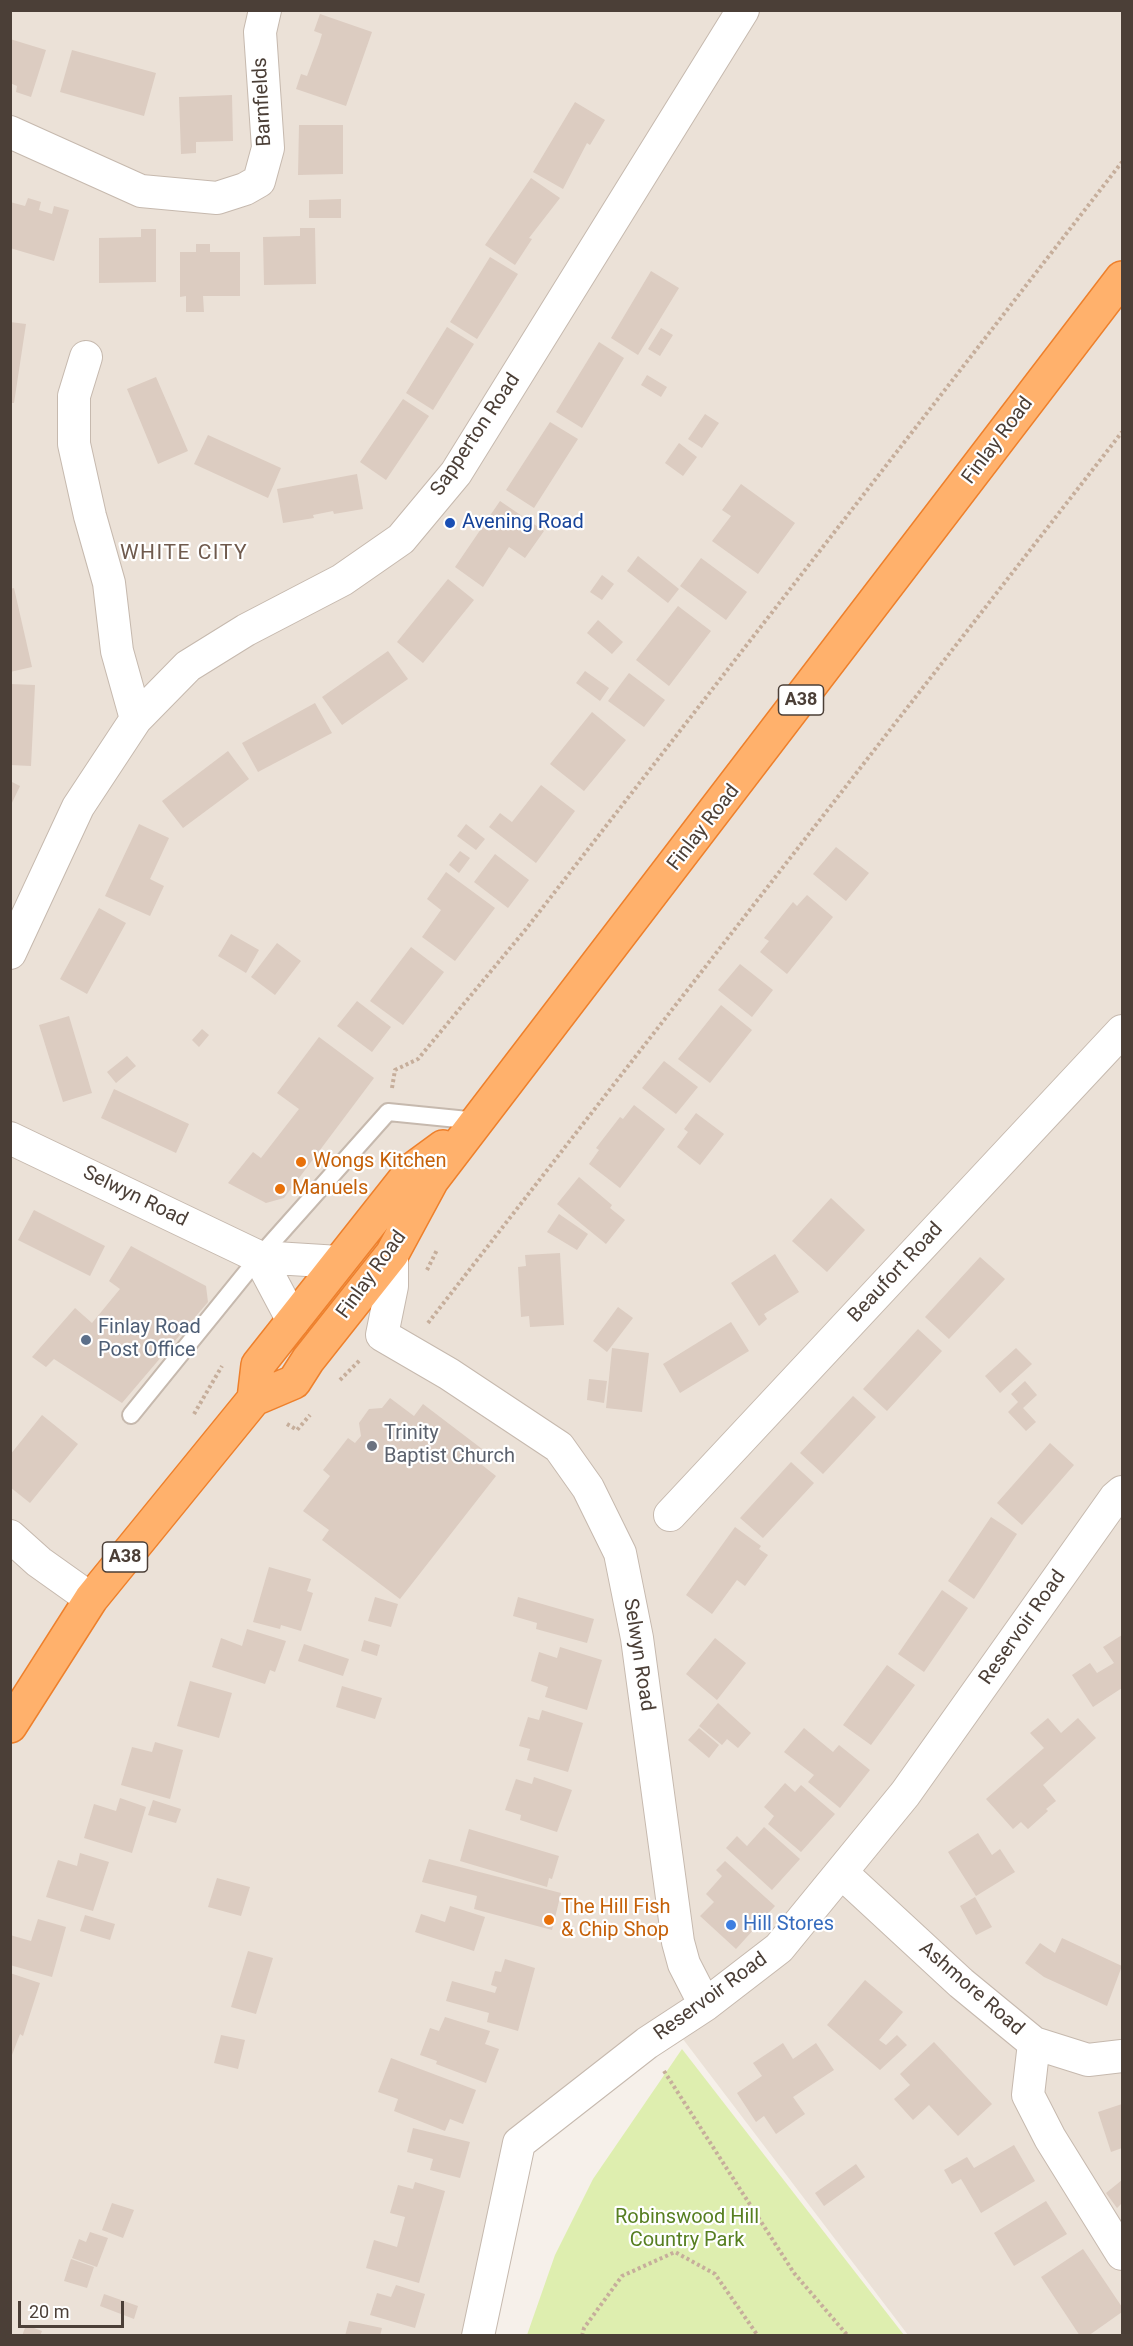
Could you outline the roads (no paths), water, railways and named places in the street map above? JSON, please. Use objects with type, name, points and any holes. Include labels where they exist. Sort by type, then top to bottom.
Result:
[{"type":"highway","name":"Finlay Road","points":[[479,1121],[413,1169],[258,1365],[254,1399],[294,1382],[308,1360],[392,1254],[432,1180],[479,1121],[1122,278]]},
{"type":"highway","name":"A38","points":[[10,1726],[91,1599],[254,1399]]},
{"type":"street","name":"Barnfields","points":[[10,132],[141,191],[217,198],[245,189],[259,180],[268,148],[260,32],[266,10]]},
{"type":"street","name":"Sapperton Road","points":[[10,953],[78,807],[136,719],[188,666],[246,630],[342,580],[401,539],[456,473],[743,10]]},
{"type":"street","points":[[86,357],[74,396],[74,444],[90,516],[109,583],[117,651],[136,719]]},
{"type":"street","name":"Beaufort Road","points":[[670,1515],[1122,1030]]},
{"type":"street","name":"Selwyn Road","points":[[10,1138],[259,1257],[339,1262]]},
{"type":"street","name":"Selwyn Road","points":[[392,1254],[392,1286],[382,1335],[448,1374],[559,1447],[588,1488],[620,1553],[637,1638],[678,1942],[684,1964],[705,2005]]},
{"type":"street","points":[[259,1257],[293,1321]]},
{"type":"street","name":"Reservoir Road","points":[[478,2336],[519,2143],[646,2043],[705,2005],[778,1948],[905,1794],[1115,1498],[1122,1492]]},
{"type":"street","points":[[10,1536],[39,1562],[91,1599]]},
{"type":"street","name":"Ashmore Road","points":[[842,1873],[960,1983],[1034,2043],[1089,2060],[1122,2056]]},
{"type":"street","points":[[1034,2043],[1028,2095],[1050,2138],[1122,2254]]},
{"type":"lane","points":[[131,1415],[259,1257],[388,1112],[479,1121]]},
{"type":"place","name":"Avening Road","points":[[450,523]]},
{"type":"place","name":"Wongs Kitchen","points":[[301,1162]]},
{"type":"place","name":"Manuels","points":[[280,1189]]},
{"type":"place","name":"Finlay Road Post Office","points":[[86,1340]]},
{"type":"place","name":"Trinity Baptist Church","points":[[372,1446]]},
{"type":"place","name":"The Hill Fish & Chip Shop","points":[[549,1920]]},
{"type":"place","name":"Hill Stores","points":[[731,1925]]},
{"type":"district","name":"WHITE CITY","points":[[184,554]]},
{"type":"park label","name":"Robinswood Hill Country Park","points":[[687,2230]]}]
